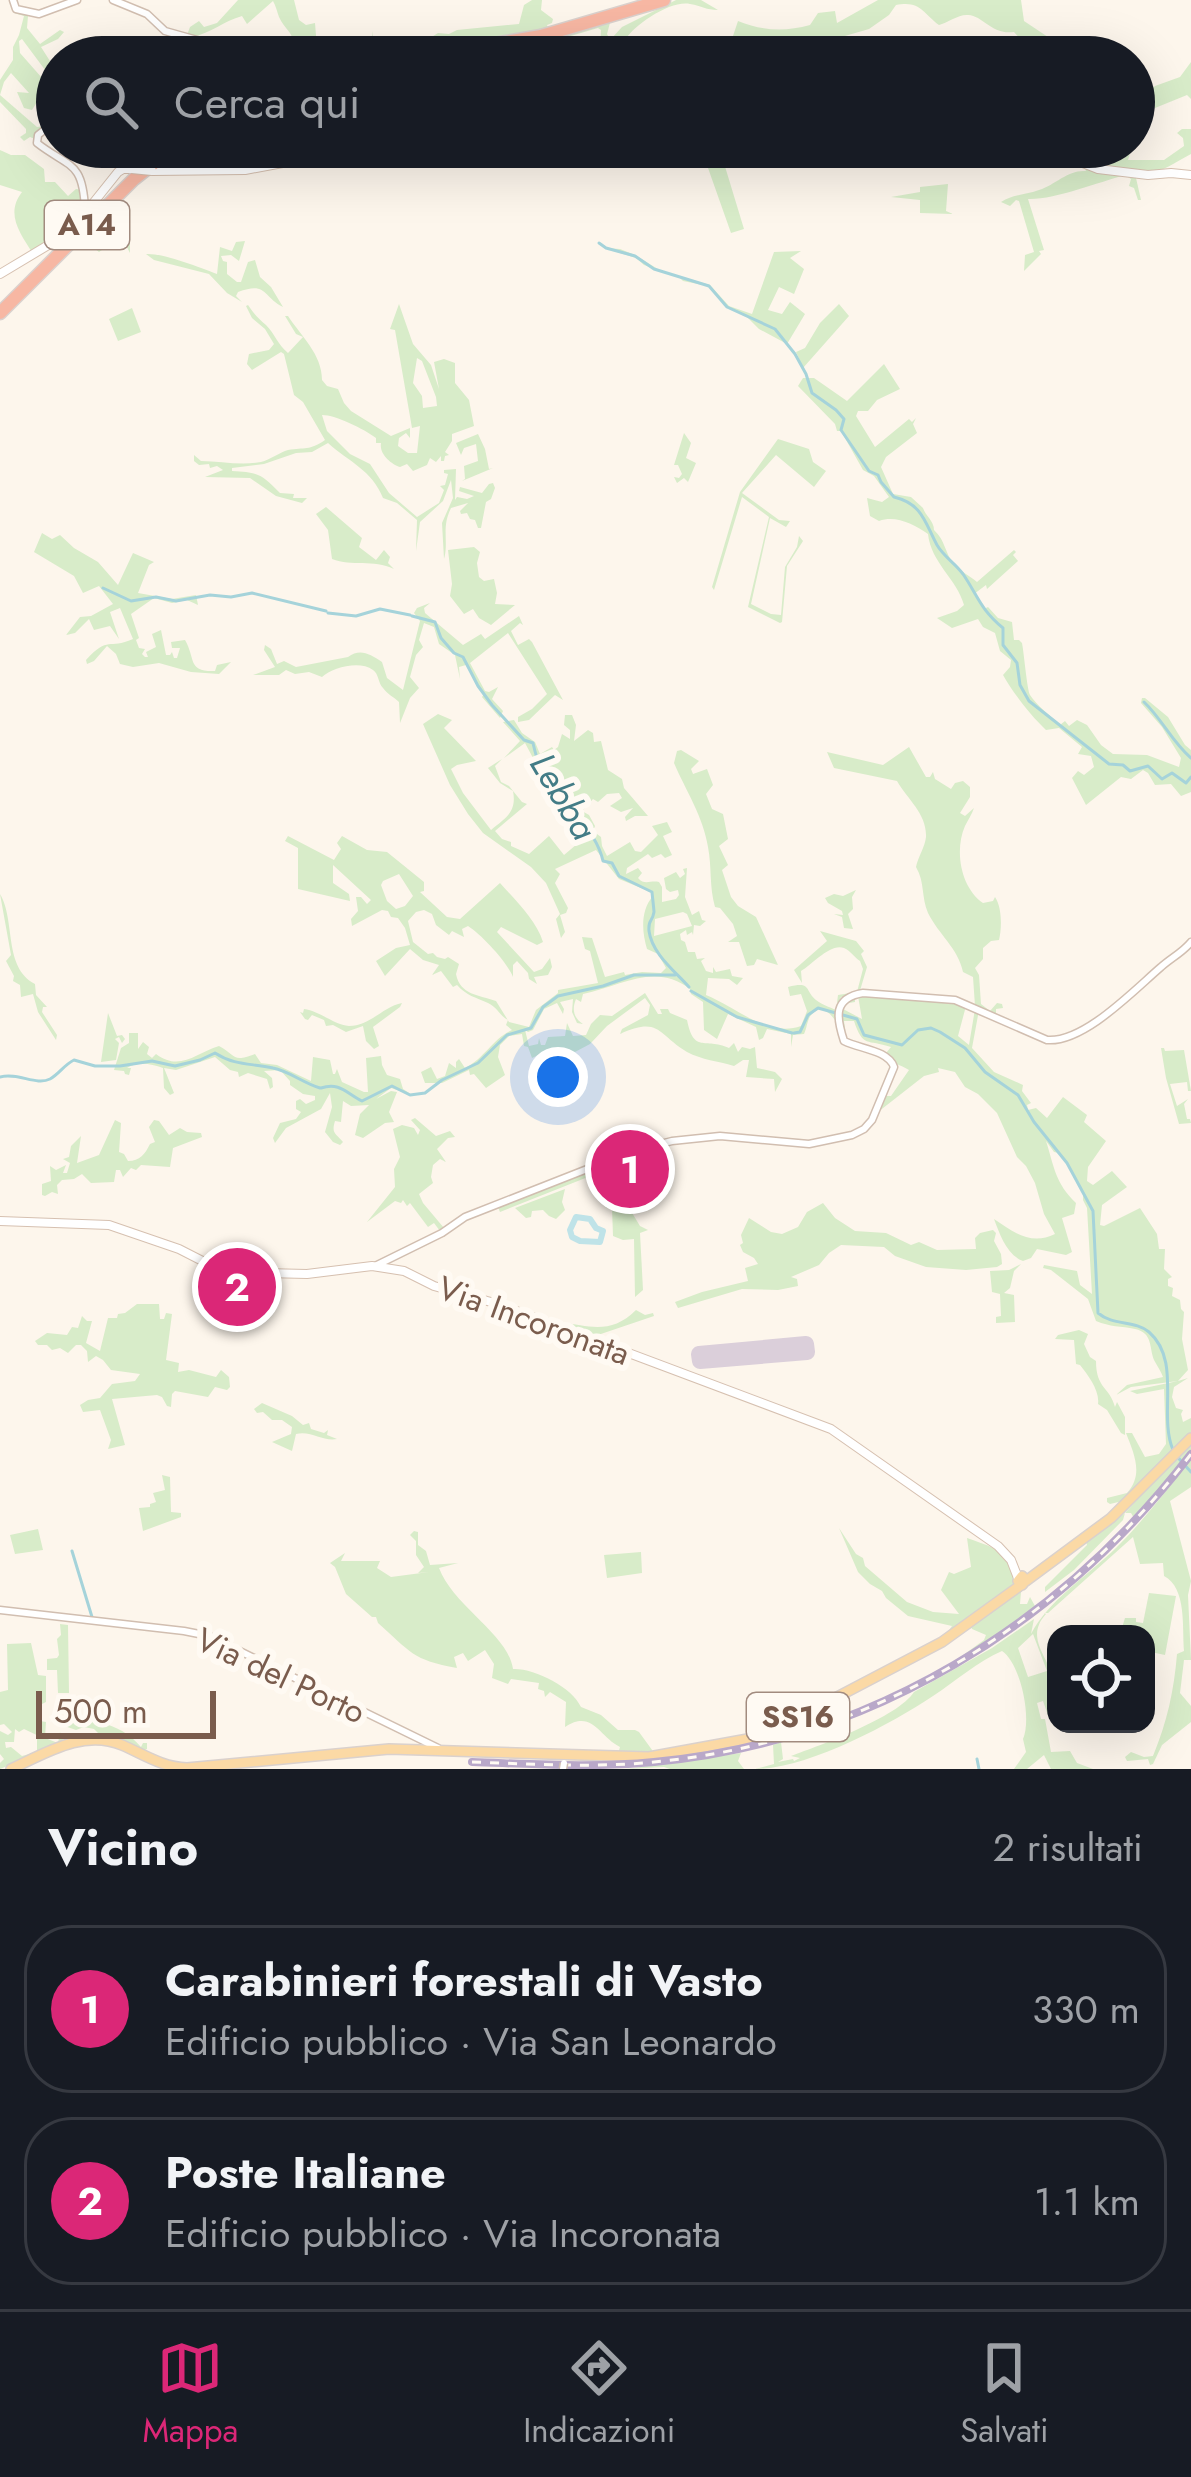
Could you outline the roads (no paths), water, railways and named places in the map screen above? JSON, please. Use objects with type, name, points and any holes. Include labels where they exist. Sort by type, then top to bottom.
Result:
[{"type":"highway","points":[[515,36],[652,0]]},
{"type":"highway","points":[[539,36],[664,0]]},
{"type":"highway","name":"A14","points":[[0,310],[142,168]]},
{"type":"main road","points":[[0,274],[65,236],[118,172],[259,168]]},
{"type":"main road","points":[[1098,168],[1191,175]]},
{"type":"main road","name":"Via Incoronata","points":[[0,1221],[110,1225],[229,1272],[307,1274],[375,1266],[404,1271],[434,1286],[498,1304],[831,1429],[998,1546],[1021,1580]]},
{"type":"main road","name":"SS16","points":[[11,1769],[84,1739],[112,1742],[156,1762],[187,1768],[421,1744],[564,1760],[657,1756],[759,1736],[942,1642],[1111,1517],[1191,1438]]},
{"type":"street","points":[[13,0],[16,9],[36,14],[77,0]]},
{"type":"street","points":[[113,0],[147,14],[165,31],[183,36]]},
{"type":"street","points":[[73,168],[83,184],[85,212]]},
{"type":"street","points":[[375,1266],[466,1217],[661,1143],[721,1136],[809,1144],[860,1132],[874,1116],[894,1067],[890,1058],[844,1041],[843,1000],[863,993],[956,1000],[1057,1041],[1106,1013],[1189,946]]},
{"type":"street","name":"Via del Porto","points":[[0,1610],[201,1634],[421,1744]]},
{"type":"waterway","points":[[599,243],[635,256],[654,269],[709,286],[727,307],[775,329],[795,354],[812,393],[844,419],[841,430],[869,471],[878,475],[894,497],[917,509],[940,549],[1003,628],[1003,645],[1017,663],[1020,685],[1029,701],[1109,764],[1130,771],[1148,766],[1162,779],[1172,773],[1186,783],[1191,777]]},
{"type":"waterway","name":"Lebba","points":[[103,588],[131,601],[252,593],[326,611]]},
{"type":"waterway","name":"Lebba","points":[[328,613],[356,616],[380,609],[410,615]]},
{"type":"waterway","name":"Lebba","points":[[412,616],[435,622],[441,638],[463,657],[492,705],[524,740],[533,743],[539,763],[554,775],[603,861],[612,863],[619,876],[652,892],[651,939],[689,987]]},
{"type":"waterway","points":[[1144,702],[1191,758]]},
{"type":"waterway","points":[[321,1088],[338,1087],[362,1101],[392,1086],[410,1095],[425,1093],[478,1063],[507,1035],[531,1028],[543,1007],[558,996],[634,975],[675,975]]},
{"type":"waterway","name":"Lebba","points":[[691,991],[737,1017],[792,1033]]},
{"type":"waterway","points":[[794,1033],[800,1032],[808,1015],[818,1008],[857,1019],[864,1035],[902,1045],[918,1030],[931,1028],[965,1048],[985,1072],[1018,1095],[1067,1163],[1093,1211],[1098,1313],[1143,1328],[1159,1344],[1167,1373],[1169,1436],[1175,1453],[1191,1472]]},
{"type":"waterway","points":[[0,1077],[45,1081],[74,1060],[95,1066],[152,1061],[175,1066],[215,1053],[279,1070],[320,1088]]},
{"type":"waterway","points":[[576,1217],[590,1219],[603,1231],[600,1242],[572,1237],[576,1217]]},
{"type":"waterway","points":[[72,1551],[92,1617]]},
{"type":"waterway","points":[[977,1759],[979,1769]]},
{"type":"railway","points":[[472,1762],[654,1762],[734,1750],[811,1729],[884,1701],[954,1665],[1020,1621],[1139,1516],[1191,1454]]},
{"type":"place","name":"Carabinieri forestali di Vasto","points":[[630,1169]]},
{"type":"place","name":"Poste Italiane","points":[[237,1287]]}]
